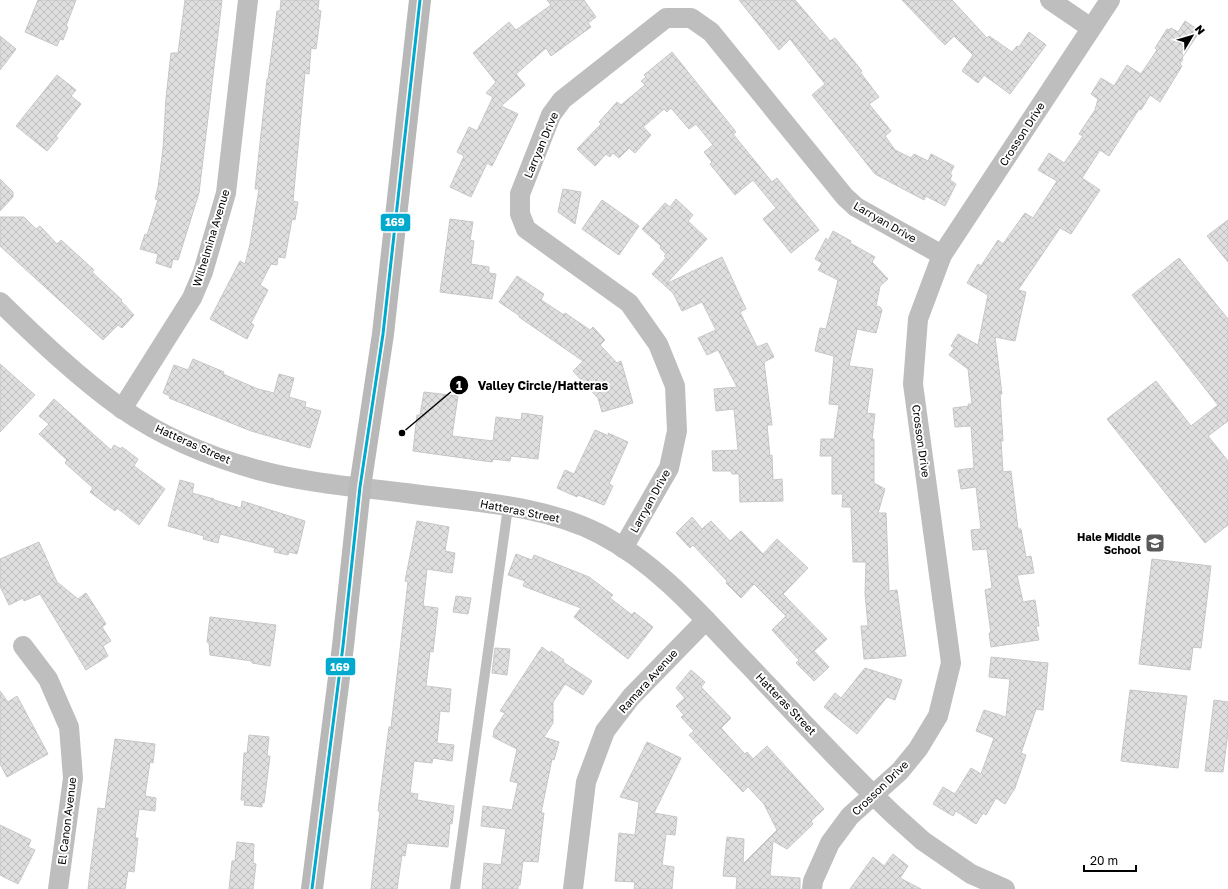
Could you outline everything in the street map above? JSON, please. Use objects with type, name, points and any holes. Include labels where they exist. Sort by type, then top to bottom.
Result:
[{"type":"main road","points":[[312,889],[344,639],[360,487],[383,334],[420,0]]},
{"type":"street","name":"Wilhelmina Avenue","points":[[122,409],[192,298],[203,272],[226,193],[248,0]]},
{"type":"street","points":[[1050,0],[1091,28]]},
{"type":"street","name":"Crosson Drive","points":[[812,889],[813,881],[830,843],[850,816],[900,771],[918,749],[938,716],[951,663],[914,384],[918,319],[942,255],[1110,0]]},
{"type":"street","name":"Larryan Drive","points":[[623,548],[669,468],[677,431],[675,386],[658,344],[629,303],[526,230],[520,214],[520,194],[551,115],[562,100],[666,18],[691,18],[711,32],[845,197],[856,207],[942,255]]},
{"type":"street","name":"Hatteras Street","points":[[0,302],[73,370],[122,409],[172,438],[218,458],[267,472],[321,483],[508,507],[555,517],[598,533],[623,548],[659,574],[706,620],[873,795],[923,841],[971,874],[1005,889]]},
{"type":"street","name":"Ramara Avenue","points":[[573,889],[586,782],[605,731],[631,697],[706,620]]},
{"type":"street","name":"El Canon Avenue","points":[[23,646],[48,679],[69,727],[73,778],[58,889]]},
{"type":"lane","points":[[455,889],[508,507]]},
{"type":"building","points":[[38,0],[76,0],[66,26],[68,27],[63,40],[60,39],[57,46],[25,32]]},
{"type":"building","points":[[185,0],[222,0],[199,193],[178,260],[173,259],[171,268],[156,263],[158,254],[140,249],[145,234],[147,235],[158,200],[155,199],[163,149],[166,98],[171,53],[178,53]]},
{"type":"building","points":[[281,0],[319,0],[318,10],[321,11],[316,49],[311,48],[309,74],[305,73],[293,201],[298,202],[295,220],[292,219],[285,258],[278,257],[277,265],[271,264],[260,285],[268,290],[251,323],[254,325],[247,339],[210,319],[240,261],[245,264],[250,244],[259,189],[255,189],[267,79],[277,11],[280,11]]},
{"type":"building","points":[[547,0],[584,0],[596,17],[588,23],[591,27],[551,56],[546,48],[516,74],[525,85],[501,106],[518,114],[492,166],[487,163],[471,197],[450,187],[464,156],[457,152],[469,127],[477,131],[493,97],[486,93],[496,82],[473,53],[509,22],[516,30],[551,5]]},
{"type":"building","points":[[739,0],[795,0],[830,41],[835,38],[862,71],[860,72],[879,97],[869,104],[891,131],[885,136],[895,150],[911,158],[914,154],[928,161],[931,154],[954,166],[950,174],[952,175],[950,180],[956,184],[945,206],[926,196],[924,200],[875,174],[812,95],[825,84],[790,39],[779,50]]},
{"type":"building","points":[[902,0],[952,0],[987,38],[989,36],[1012,52],[1017,46],[1019,47],[1029,32],[1046,45],[1010,94],[984,75],[978,83],[962,71],[973,55],[954,36],[945,45]]},
{"type":"building","points":[[1185,21],[1200,31],[1182,58],[1183,59],[1180,64],[1182,66],[1160,102],[1150,95],[1141,110],[1139,109],[1109,156],[1100,150],[1082,178],[1100,190],[1071,234],[1060,228],[1018,290],[1026,292],[1015,341],[995,337],[1002,394],[1000,394],[1003,472],[1011,471],[1018,529],[1021,529],[1026,557],[1031,556],[1034,573],[1017,575],[1023,602],[1035,600],[1039,626],[1036,626],[1039,640],[991,647],[989,633],[991,633],[985,590],[992,588],[987,549],[973,550],[971,530],[981,529],[976,487],[961,489],[958,470],[974,468],[971,426],[955,427],[953,408],[969,406],[968,404],[972,404],[968,369],[949,355],[954,348],[951,346],[958,334],[978,345],[988,295],[967,283],[978,264],[981,266],[998,240],[1003,244],[1025,213],[1033,218],[1057,181],[1038,170],[1049,153],[1064,163],[1083,136],[1079,134],[1095,110],[1098,99],[1091,94],[1101,78],[1114,86],[1127,65],[1141,74],[1157,50],[1155,48],[1167,29],[1170,30],[1171,28],[1178,32]]},
{"type":"building","points":[[0,36],[16,49],[0,70]]},
{"type":"building","points":[[672,52],[736,132],[733,134],[772,182],[777,178],[819,230],[791,253],[763,219],[776,208],[753,180],[735,195],[710,164],[712,162],[704,152],[713,145],[696,124],[689,129],[671,108],[667,112],[664,109],[643,127],[651,135],[635,153],[629,148],[619,158],[613,153],[610,157],[606,154],[595,166],[577,149],[601,124],[599,122],[617,102],[621,105],[645,85],[641,81],[646,77],[644,75]]},
{"type":"building","points":[[57,75],[76,90],[71,96],[81,104],[56,136],[58,138],[47,151],[16,126]]},
{"type":"building","points":[[0,179],[13,192],[13,197],[0,211]]},
{"type":"building","points":[[563,189],[581,192],[575,224],[558,212]]},
{"type":"building","points":[[676,199],[693,215],[688,221],[707,239],[666,284],[722,257],[746,309],[740,312],[757,347],[767,343],[774,357],[764,362],[772,425],[767,425],[770,456],[772,455],[773,480],[782,479],[783,501],[740,502],[739,474],[732,474],[731,471],[713,471],[712,451],[738,450],[734,409],[716,411],[714,389],[737,387],[718,350],[707,355],[698,338],[716,330],[702,302],[682,311],[673,293],[652,274],[666,258],[664,256],[666,254],[660,248],[661,246],[642,229],[665,203],[670,207]]},
{"type":"building","points":[[602,200],[639,226],[619,255],[582,229]]},
{"type":"building","points":[[0,217],[24,217],[36,229],[40,226],[57,244],[61,240],[94,270],[92,272],[122,300],[121,301],[134,315],[122,328],[118,325],[103,340],[0,246]]},
{"type":"building","points":[[450,219],[473,222],[470,240],[474,241],[471,264],[489,267],[489,273],[496,274],[492,299],[440,292]]},
{"type":"building","points":[[1228,220],[1228,262],[1207,236]]},
{"type":"building","points":[[833,231],[851,241],[850,243],[875,257],[872,262],[888,279],[880,286],[876,306],[880,307],[882,310],[876,333],[857,329],[849,366],[873,369],[867,413],[875,414],[872,439],[874,439],[874,483],[885,489],[878,513],[886,513],[889,591],[897,590],[906,656],[864,659],[861,626],[868,626],[865,593],[866,562],[853,562],[851,507],[842,507],[843,494],[832,494],[832,456],[820,456],[821,439],[834,439],[839,405],[829,404],[834,356],[815,351],[820,328],[826,329],[838,280],[818,270],[822,263],[815,259],[826,238],[828,241]]},
{"type":"building","points":[[1179,258],[1228,319],[1228,421],[1208,436],[1228,461],[1228,525],[1205,543],[1107,419],[1156,381],[1191,426],[1218,405],[1132,295]]},
{"type":"building","points":[[517,276],[544,294],[541,300],[564,315],[565,313],[590,330],[593,327],[605,340],[600,345],[617,363],[621,361],[633,403],[602,412],[598,398],[573,371],[583,361],[499,302]]},
{"type":"building","points":[[193,359],[258,389],[274,393],[279,374],[294,378],[289,397],[306,402],[305,407],[321,411],[310,448],[251,431],[169,398],[170,396],[163,393],[174,365],[188,370]]},
{"type":"building","points":[[0,364],[35,395],[0,432]]},
{"type":"building","points":[[424,392],[458,396],[452,436],[493,441],[496,417],[521,420],[522,413],[543,416],[538,459],[511,456],[510,461],[493,459],[492,462],[413,451],[417,415],[420,415]]},
{"type":"building","points":[[54,399],[111,450],[114,445],[121,449],[122,447],[138,459],[134,466],[165,489],[139,525],[117,508],[115,511],[90,492],[93,488],[65,463],[67,460],[39,434],[49,424],[39,416]]},
{"type":"building","points":[[595,430],[609,436],[608,433],[628,442],[609,484],[613,486],[604,505],[578,495],[577,497],[557,488],[565,470],[574,474]]},
{"type":"building","points":[[180,480],[194,484],[192,493],[241,508],[242,501],[305,521],[297,554],[289,552],[288,555],[274,552],[275,548],[220,534],[218,543],[203,539],[204,536],[168,526]]},
{"type":"building","points":[[692,517],[702,529],[711,521],[730,541],[741,531],[763,554],[777,539],[808,568],[783,594],[827,639],[814,651],[829,667],[814,681],[796,663],[799,660],[772,630],[786,616],[754,584],[741,598],[693,545],[690,548],[676,533]]},
{"type":"building","points":[[417,521],[449,527],[445,551],[455,553],[452,573],[427,569],[423,606],[438,608],[433,652],[430,651],[426,686],[451,689],[449,712],[440,711],[437,743],[454,745],[452,761],[433,758],[432,763],[414,761],[410,793],[418,794],[417,800],[454,806],[452,824],[450,823],[448,847],[407,843],[405,856],[402,855],[397,889],[371,889],[380,811],[378,811],[389,727],[391,727],[408,582],[405,581]]},
{"type":"building","points":[[39,542],[57,582],[78,599],[86,593],[106,624],[102,627],[111,641],[103,646],[108,656],[86,670],[40,594],[24,601],[23,598],[9,605],[0,586],[0,559]]},
{"type":"building","points":[[516,554],[532,560],[534,555],[589,577],[613,595],[610,598],[632,615],[634,612],[653,627],[628,659],[574,617],[581,608],[523,586],[525,581],[508,575]]},
{"type":"building","points":[[1152,559],[1211,566],[1201,648],[1193,647],[1190,670],[1139,664]]},
{"type":"building","points":[[456,596],[471,598],[468,614],[453,612]]},
{"type":"building","points":[[210,617],[276,625],[270,666],[252,663],[252,661],[210,655],[209,643],[207,642]]},
{"type":"building","points":[[542,647],[550,653],[551,651],[564,660],[563,662],[592,681],[583,695],[565,684],[553,702],[553,723],[544,737],[559,742],[554,760],[552,759],[541,813],[544,813],[538,862],[523,861],[520,885],[518,885],[518,889],[482,889],[484,863],[501,865],[506,829],[481,826],[483,806],[512,810],[518,783],[510,781],[517,749],[493,737],[494,730],[505,713],[500,711]]},
{"type":"building","points":[[495,648],[510,649],[507,675],[492,673]]},
{"type":"building","points":[[991,657],[1048,663],[1043,710],[1036,709],[1021,753],[1026,755],[1015,788],[1005,804],[996,798],[986,815],[983,813],[976,824],[956,811],[953,816],[933,804],[943,787],[955,794],[971,768],[981,774],[994,738],[976,731],[984,710],[1006,717],[1010,679],[989,677]]},
{"type":"building","points":[[865,668],[902,680],[895,700],[887,697],[857,734],[824,707],[835,693],[841,698]]},
{"type":"building","points":[[691,670],[705,682],[701,687],[731,718],[721,728],[745,754],[747,752],[753,759],[767,746],[824,809],[811,821],[813,824],[787,849],[773,841],[770,876],[800,878],[800,889],[736,889],[737,877],[723,876],[727,837],[744,839],[743,864],[777,830],[764,804],[748,787],[743,792],[689,735],[694,731],[681,717],[684,715],[676,706],[685,698],[676,688]]},
{"type":"building","points":[[1130,690],[1187,696],[1178,768],[1121,761]]},
{"type":"building","points":[[0,691],[8,702],[17,696],[48,754],[7,777],[0,764]]},
{"type":"building","points":[[1214,700],[1228,702],[1228,732],[1223,772],[1205,771]]},
{"type":"building","points":[[249,735],[269,737],[267,756],[270,756],[264,803],[262,802],[262,807],[244,805],[245,800],[241,800],[244,753],[247,753]]},
{"type":"building","points":[[115,739],[155,744],[153,763],[150,762],[145,796],[156,798],[155,811],[139,809],[135,838],[138,838],[134,872],[128,871],[125,889],[88,889],[98,808],[105,809]]},
{"type":"building","points":[[647,742],[681,758],[654,813],[677,817],[675,835],[666,834],[662,865],[674,867],[672,889],[634,889],[635,882],[615,881],[619,833],[635,835],[639,802],[620,797]]},
{"type":"building","points":[[0,825],[31,840],[28,847],[35,850],[18,884],[0,875]]},
{"type":"building","points":[[237,842],[254,844],[253,863],[256,864],[253,889],[229,889],[232,861],[235,861]]},
{"type":"building","points":[[893,854],[908,866],[900,878],[921,889],[850,889],[873,857],[884,866]]},
{"type":"transit line","name":"169","points":[[312,889],[343,646],[360,487],[383,334],[420,0]]},
{"type":"place","name":"Valley Circle/Hatteras","points":[[402,433]]},
{"type":"place","name":"Hale Middle School","points":[[1155,543]]}]
